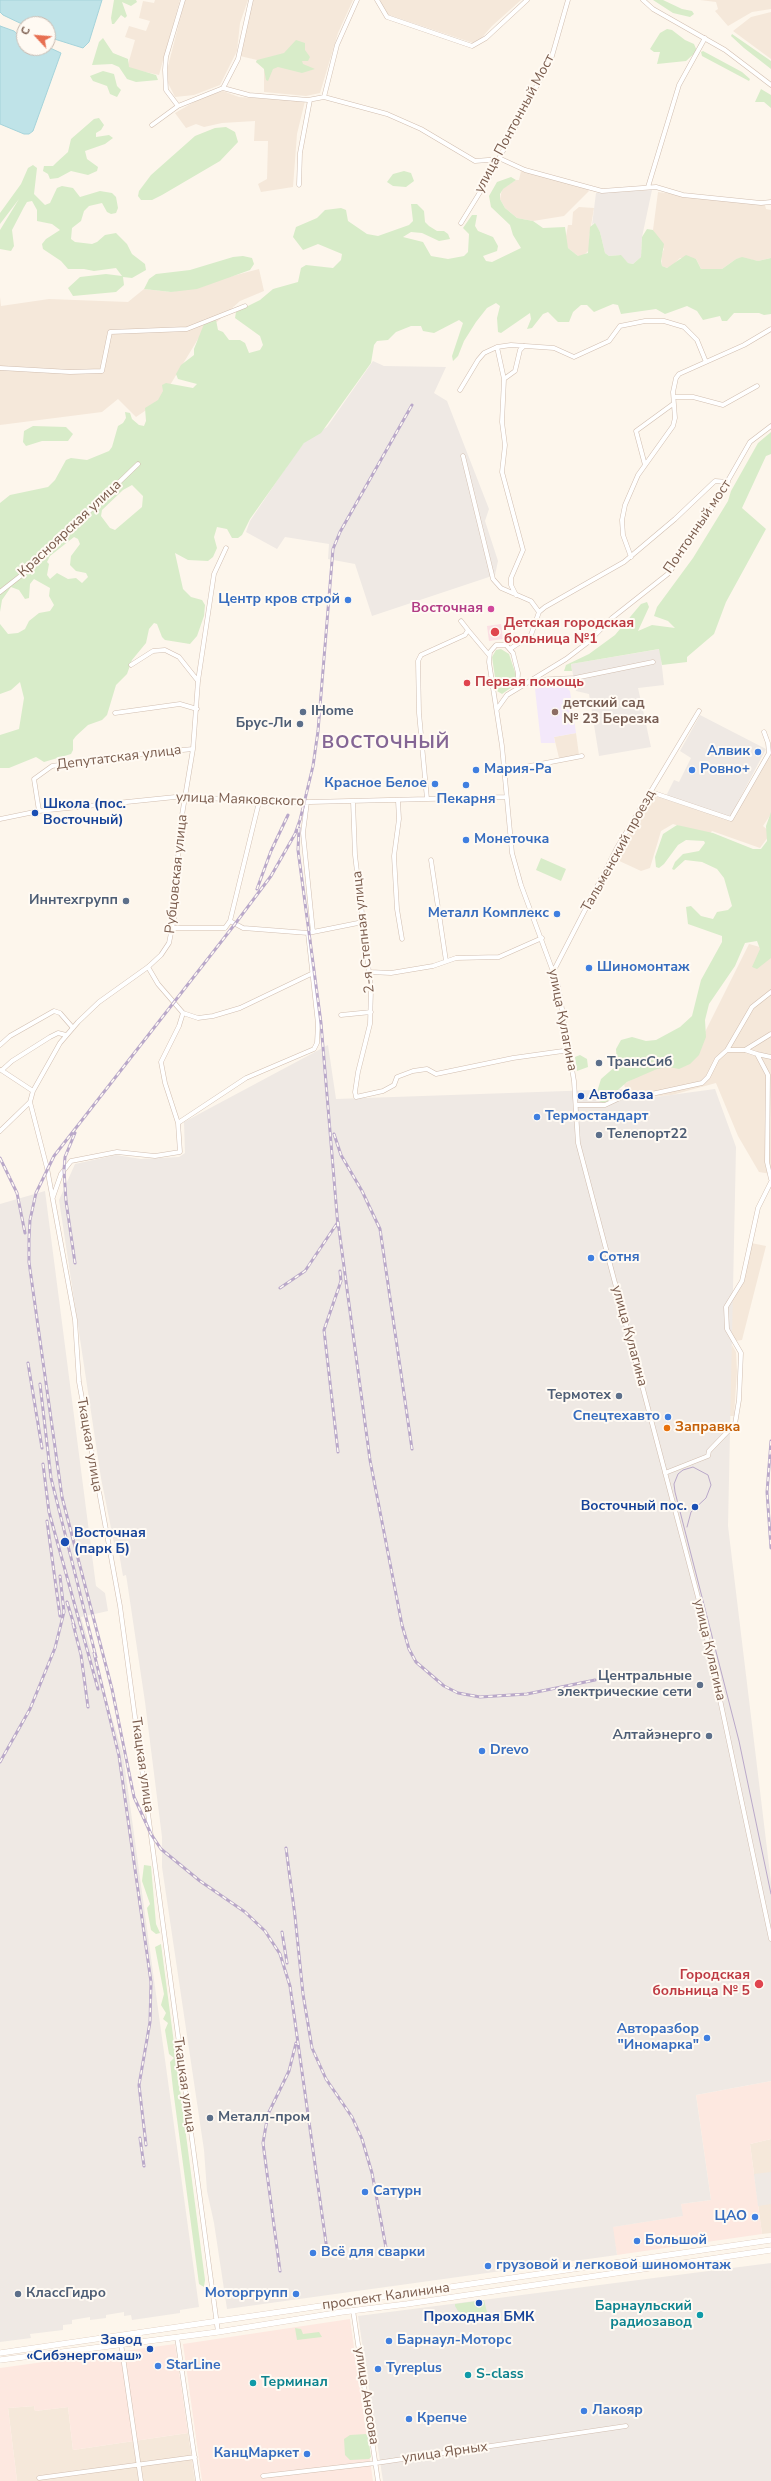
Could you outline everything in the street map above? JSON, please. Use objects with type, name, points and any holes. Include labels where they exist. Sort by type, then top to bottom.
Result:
[{"type":"main road","name":"проспект Калинина","points":[[0,2353],[771,2240]]},
{"type":"main road","name":"проспект Калинина","points":[[0,2360],[121,2343],[218,2332],[352,2310],[771,2250]]},
{"type":"main road","points":[[352,2302],[352,2310]]},
{"type":"main road","points":[[177,2328],[177,2337]]},
{"type":"street","points":[[178,106],[166,90],[165,70],[166,57],[183,0]]},
{"type":"street","points":[[223,88],[238,59],[251,0]]},
{"type":"street","points":[[324,97],[338,45],[357,0]]},
{"type":"street","points":[[377,0],[387,17],[472,46],[486,38],[527,0]]},
{"type":"street","name":"улица Понтонный Мост","points":[[461,222],[498,159],[552,56],[568,0]]},
{"type":"street","points":[[643,0],[653,9],[705,38],[749,67],[771,85]]},
{"type":"street","points":[[648,187],[679,85],[705,38]]},
{"type":"street","points":[[152,125],[178,106],[223,88],[249,95],[310,100],[324,97],[387,114],[421,129],[475,161],[483,162],[498,159],[525,170],[602,191],[648,187],[683,195],[761,203],[771,202]]},
{"type":"street","points":[[299,186],[300,153],[310,100]]},
{"type":"street","points":[[0,368],[46,372],[102,371],[110,332],[187,329],[245,306]]},
{"type":"street","points":[[460,390],[478,360],[484,353],[497,347],[524,346],[554,348],[574,358],[609,342],[620,326],[645,321],[664,321],[679,325],[693,334],[706,362]]},
{"type":"street","points":[[630,557],[623,535],[622,520],[632,487],[645,465],[673,426],[675,418],[673,404],[674,386],[680,374],[744,345],[771,330]]},
{"type":"street","points":[[504,379],[515,371],[520,350],[524,346]]},
{"type":"street","points":[[497,347],[504,379],[502,422],[505,454],[502,466],[523,550],[511,578],[511,585],[516,595]]},
{"type":"street","points":[[674,397],[693,397],[723,405],[758,386]]},
{"type":"street","points":[[645,465],[636,431],[673,404]]},
{"type":"street","name":"Понтонный мост","points":[[517,688],[534,680],[587,643],[612,618],[669,573],[728,482],[750,442],[771,426]]},
{"type":"street","points":[[463,456],[493,579],[501,588],[531,601],[539,612]]},
{"type":"street","name":"Красноярская улица","points":[[0,592],[28,570],[138,464]]},
{"type":"street","points":[[510,649],[531,636],[539,612],[630,557],[715,482],[728,482]]},
{"type":"street","name":"Рубцовская улица","points":[[30,1102],[33,1091],[66,1035],[99,1002],[148,967],[161,954],[169,943],[173,928],[180,827],[193,749],[198,681],[214,574],[226,548]]},
{"type":"street","points":[[461,621],[489,655],[496,645],[506,645],[510,649],[518,672],[517,688],[507,695],[497,709]]},
{"type":"street","points":[[427,800],[419,712],[419,658],[421,654],[460,638],[468,630]]},
{"type":"street","points":[[131,665],[153,651],[165,650],[179,657],[198,681]]},
{"type":"street","name":"улица Кулагина","points":[[489,655],[497,709],[514,861],[558,985],[570,1050],[576,1105],[578,1143],[698,1601],[771,1939]]},
{"type":"street","points":[[534,680],[575,678],[653,662]]},
{"type":"street","points":[[115,713],[180,704],[197,709]]},
{"type":"street","name":"Тальменский проезд","points":[[554,972],[618,846],[698,711]]},
{"type":"street","points":[[651,792],[730,819],[769,753],[768,743],[764,732]]},
{"type":"street","name":"Депутатская улица","points":[[39,811],[34,779],[52,766],[120,756],[193,749]]},
{"type":"street","points":[[504,771],[582,756]]},
{"type":"street","name":"улица Маяковского","points":[[0,819],[39,811],[186,796],[259,802],[353,802],[506,797]]},
{"type":"street","points":[[398,801],[399,819],[394,856],[397,909],[402,939]]},
{"type":"street","points":[[173,928],[225,928],[230,921],[259,802]]},
{"type":"street","points":[[307,802],[303,833],[313,932]]},
{"type":"street","name":"2-я Степная улица","points":[[353,802],[355,855],[370,972],[371,1012],[369,1031],[355,1092],[358,1098],[383,1091],[394,1085],[397,1077],[413,1070],[427,1069],[436,1074],[513,1058],[570,1050]]},
{"type":"street","points":[[431,860],[446,961]]},
{"type":"street","points":[[230,921],[243,928],[308,933],[363,922]]},
{"type":"street","points":[[183,1013],[179,1026],[161,1062],[164,1083],[178,1123],[246,1078],[314,1049],[318,1037],[308,933]]},
{"type":"street","points":[[370,972],[391,973],[456,958],[499,958],[542,938]]},
{"type":"street","points":[[148,967],[158,984],[183,1013],[198,1018],[214,1016],[240,1008],[311,974]]},
{"type":"street","points":[[576,1105],[605,1105],[622,1097],[648,1095],[702,1083],[708,1077],[716,1059],[727,1050],[752,1007],[771,992]]},
{"type":"street","points":[[0,1045],[10,1036],[54,1011],[60,1013],[73,1028]]},
{"type":"street","points":[[341,1015],[371,1012]]},
{"type":"street","points":[[33,1091],[1,1070],[50,1037],[58,1033],[66,1035]]},
{"type":"street","points":[[745,1050],[771,1034]]},
{"type":"street","points":[[727,1050],[745,1050],[771,1057]]},
{"type":"street","points":[[665,1473],[708,1456],[709,1451],[735,1424],[738,1411],[741,1353],[727,1329],[726,1307],[742,1281],[758,1208],[771,1180],[767,1162],[768,1075],[757,1054]]},
{"type":"street","points":[[0,1131],[30,1102]]},
{"type":"street","name":"Ткацкая улица","points":[[30,1102],[47,1168],[75,1320],[79,1382],[121,1613],[218,2332]]},
{"type":"street","name":"Ткацкая улица","points":[[53,1199],[56,1186],[71,1161],[117,1152],[155,1156],[180,1152],[178,1123]]},
{"type":"street","name":"улица Аносова","points":[[352,2310],[378,2481]]},
{"type":"street","points":[[177,2337],[198,2481]]},
{"type":"street","points":[[121,2343],[141,2481]]},
{"type":"street","name":"улица Ярных","points":[[263,2476],[376,2463],[626,2426]]},
{"type":"street","points":[[39,2478],[195,2458]]},
{"type":"shaded area","points":[[155,0],[180,0],[159,75],[127,68],[135,40],[125,37],[129,26],[146,31],[150,21],[139,18],[143,1],[154,3]]},
{"type":"shaded area","points":[[185,0],[248,0],[240,23],[237,51],[220,85],[194,95],[175,97],[168,83],[168,66]]},
{"type":"shaded area","points":[[252,0],[353,0],[338,33],[320,93],[306,96],[264,92],[264,68],[256,62],[257,60],[240,56]]},
{"type":"shaded area","points":[[380,0],[521,0],[492,26],[479,41],[473,43],[389,15],[384,12]]},
{"type":"shaded area","points":[[700,0],[771,0],[771,9],[752,12],[728,26],[715,11],[718,9],[716,2]]},
{"type":"shaded area","points":[[771,12],[771,59],[733,31],[751,17]]},
{"type":"shaded area","points":[[223,91],[239,97],[305,101],[297,134],[293,187],[261,192],[258,184],[267,179],[268,141],[254,141],[255,121],[222,123],[204,127],[196,124],[186,128],[175,113],[201,98]]},
{"type":"shaded area","points":[[521,171],[587,188],[589,191],[564,216],[533,221],[517,218],[505,208],[500,199],[502,189],[516,180],[519,180]]},
{"type":"shaded area","points":[[652,190],[642,237],[641,257],[633,264],[628,263],[620,255],[609,256],[605,253],[600,232],[594,223],[592,225],[596,193]]},
{"type":"shaded area","points":[[658,192],[765,205],[766,209],[771,210],[771,258],[758,261],[742,258],[736,259],[722,269],[701,269],[696,259],[680,258],[672,266],[667,268],[662,266],[661,256],[664,249],[653,230]]},
{"type":"shaded area","points":[[579,207],[594,208],[589,238],[590,249],[583,256],[578,256],[568,248],[565,242],[568,225],[572,225],[573,212]]},
{"type":"shaded area","points":[[259,269],[264,291],[240,301],[198,339],[161,400],[136,417],[118,399],[102,412],[0,425],[0,297],[1,306],[49,299],[128,302],[144,289],[171,292]]},
{"type":"shaded area","points":[[373,361],[384,366],[446,367],[434,393],[447,401],[489,509],[485,521],[498,561],[495,575],[372,616],[355,564],[328,559],[329,544],[285,537],[277,549],[246,532],[250,521],[291,460],[306,440],[327,427]]},
{"type":"shaded area","name":"Детская городская больница №1","points":[[501,624],[503,639],[489,641],[487,626]]},
{"type":"shaded area","points":[[660,649],[664,685],[638,688],[651,747],[599,756],[589,694],[576,691],[571,664]]},
{"type":"shaded area","name":"детский сад № 23 Березка","points":[[563,684],[570,691],[576,733],[554,737],[555,743],[541,743],[535,689],[554,685],[554,689]]},
{"type":"shaded area","points":[[700,715],[766,749],[730,817],[666,796],[674,780],[679,782],[691,758],[680,751]]},
{"type":"shaded area","points":[[576,733],[579,755],[559,758],[554,737]]},
{"type":"shaded area","points":[[771,750],[771,814],[763,826],[771,833],[760,848],[712,831],[709,835],[673,824],[661,831],[650,868],[641,871],[615,859],[652,795],[731,821]]},
{"type":"shaded area","points":[[749,944],[771,950],[771,1174],[759,1172],[738,1136],[716,1083],[672,1095],[628,1099],[624,1084],[701,1040]]},
{"type":"shaded area","points":[[328,1045],[336,1099],[624,1089],[626,1101],[715,1089],[736,1147],[728,1526],[771,1882],[771,2081],[696,2095],[711,2200],[681,2204],[683,2216],[613,2227],[617,2255],[227,2309],[214,2223],[207,2191],[204,2150],[162,1867],[162,1837],[145,1702],[127,1581],[126,1575],[123,1576],[119,1553],[116,1553],[101,1478],[59,1200],[75,1164],[116,1155],[141,1159],[179,1157],[185,1153],[184,1122]]},
{"type":"shaded area","points":[[45,1191],[96,1586],[105,1593],[108,1611],[81,1617],[123,1754],[199,2307],[180,2310],[180,2313],[132,2320],[131,2315],[124,2316],[124,2312],[106,2315],[106,2318],[90,2320],[90,2317],[72,2320],[72,2324],[63,2325],[63,2330],[30,2334],[31,2338],[0,2342],[0,1204]]},
{"type":"shaded area","points":[[751,1243],[766,1246],[742,1340],[735,1341],[728,1329],[727,1307],[739,1289]]},
{"type":"shaded area","points":[[732,1345],[736,1352],[737,1371],[734,1416],[720,1416]]},
{"type":"shaded area","points":[[771,2081],[771,2139],[750,2144],[762,2234],[617,2255],[612,2227],[682,2216],[681,2204],[711,2200],[696,2095]]},
{"type":"shaded area","points":[[771,2139],[771,2233],[762,2234],[750,2144]]},
{"type":"shaded area","points":[[771,2172],[771,2204],[758,2206],[754,2174]]},
{"type":"shaded area","points":[[771,2263],[771,2481],[383,2481],[358,2316]]},
{"type":"shaded area","points":[[350,2319],[373,2481],[202,2481],[183,2344]]},
{"type":"shaded area","points":[[175,2344],[188,2433],[73,2450],[68,2407],[35,2411],[34,2406],[8,2408],[17,2481],[0,2481],[0,2368]]},
{"type":"shaded area","points":[[34,2406],[35,2411],[68,2407],[73,2450],[188,2433],[195,2481],[17,2481],[8,2408]]},
{"type":"green space","points":[[114,0],[136,0],[137,2],[131,6],[122,2],[127,16],[125,18],[121,15],[114,24],[112,24],[111,18]]},
{"type":"green space","points":[[653,0],[663,0],[682,9],[692,11],[694,14],[690,17],[673,13]]},
{"type":"green space","points":[[667,29],[672,30],[685,40],[694,44],[697,51],[686,61],[657,64],[660,52],[654,52],[650,49],[660,33]]},
{"type":"green space","points":[[732,34],[771,61],[771,69],[744,48],[731,36]]},
{"type":"green space","points":[[103,38],[113,53],[128,59],[129,67],[156,75],[158,80],[136,82],[127,79],[119,67],[112,64],[92,65],[99,42]]},
{"type":"green space","points":[[296,40],[305,43],[305,50],[310,57],[308,61],[302,61],[303,64],[315,69],[302,73],[278,67],[273,69],[268,81],[266,80],[264,69],[256,62],[257,60],[284,53]]},
{"type":"green space","points":[[703,51],[742,72],[750,79],[749,81],[702,56],[701,52]]},
{"type":"green space","points":[[103,71],[114,74],[117,86],[121,90],[117,97],[110,94],[107,86],[93,81],[90,76]]},
{"type":"green space","points":[[761,89],[771,95],[771,108],[764,102],[755,102]]},
{"type":"green space","points":[[99,118],[104,125],[101,130],[96,133],[96,137],[109,135],[113,138],[105,144],[85,151],[87,159],[98,167],[97,171],[88,175],[71,171],[58,178],[50,179],[48,174],[43,171],[44,166],[53,166],[68,152],[71,139],[94,119]]},
{"type":"green space","points":[[226,127],[235,132],[238,142],[220,161],[152,200],[141,200],[138,196],[139,191],[151,175],[195,136],[215,128]]},
{"type":"green space","points":[[33,165],[37,168],[34,194],[45,205],[50,203],[57,188],[62,186],[73,188],[80,197],[100,191],[112,193],[116,197],[118,208],[116,213],[111,214],[107,212],[102,203],[89,206],[84,211],[81,221],[72,228],[71,239],[75,242],[92,244],[97,242],[105,235],[116,233],[127,244],[132,254],[145,264],[146,270],[132,278],[123,277],[124,285],[116,292],[73,296],[68,288],[80,277],[106,274],[122,276],[116,268],[94,271],[84,269],[68,269],[61,261],[43,249],[42,244],[46,239],[60,230],[52,224],[37,221],[37,210],[32,201],[27,202],[12,230],[14,246],[11,251],[0,249],[0,230],[19,199],[0,224],[0,213],[21,184],[28,168]]},
{"type":"green space","points":[[404,171],[411,173],[414,181],[406,187],[393,186],[387,182],[393,174]]},
{"type":"green space","points":[[511,177],[516,180],[503,189],[500,194],[500,199],[505,208],[517,218],[533,221],[543,228],[565,227],[568,248],[578,256],[588,253],[590,227],[595,223],[600,232],[605,253],[609,256],[621,255],[628,263],[633,264],[641,257],[642,237],[647,229],[653,230],[664,244],[661,261],[662,266],[667,268],[686,255],[696,259],[701,269],[722,269],[736,259],[742,257],[758,261],[771,258],[771,314],[734,313],[727,321],[722,321],[720,316],[703,320],[697,311],[687,306],[665,314],[656,309],[621,314],[618,305],[613,304],[594,312],[587,305],[581,305],[573,312],[569,322],[558,322],[548,312],[543,314],[532,328],[527,329],[531,319],[530,313],[501,333],[498,332],[497,318],[500,306],[496,303],[487,308],[476,322],[464,341],[458,356],[453,361],[452,356],[463,323],[459,320],[434,333],[423,331],[421,326],[411,326],[396,332],[388,340],[377,341],[374,345],[371,363],[321,433],[304,443],[250,519],[242,535],[238,538],[232,538],[227,529],[217,527],[214,537],[217,548],[213,557],[208,561],[188,560],[175,553],[183,589],[191,597],[202,600],[205,605],[204,616],[197,636],[190,644],[165,640],[162,637],[157,624],[154,623],[149,629],[146,643],[132,660],[127,674],[116,685],[107,715],[102,720],[88,725],[76,736],[73,740],[73,750],[71,754],[44,762],[36,757],[9,768],[0,768],[0,735],[19,729],[24,698],[20,682],[11,690],[0,694],[0,624],[8,634],[18,633],[25,629],[29,621],[39,613],[50,611],[54,605],[49,596],[50,588],[34,579],[30,584],[29,598],[25,599],[19,590],[11,587],[2,600],[0,612],[0,503],[10,495],[48,487],[55,480],[66,460],[71,458],[87,460],[109,451],[112,447],[118,426],[123,423],[126,418],[125,412],[130,413],[132,419],[139,425],[144,426],[146,421],[145,408],[158,400],[163,391],[162,385],[166,383],[193,388],[197,384],[178,379],[176,374],[181,365],[194,355],[194,349],[204,324],[216,320],[218,330],[223,332],[229,340],[240,340],[245,343],[249,353],[260,350],[263,345],[260,336],[235,318],[236,312],[260,300],[273,289],[298,282],[301,268],[306,265],[333,268],[341,260],[342,254],[318,244],[303,250],[293,237],[296,227],[317,218],[325,210],[341,208],[346,210],[348,221],[367,234],[378,236],[409,225],[413,221],[411,204],[417,204],[424,211],[425,222],[437,231],[444,231],[448,234],[450,239],[439,241],[422,233],[411,232],[403,237],[423,242],[431,256],[448,259],[464,256],[468,252],[469,234],[463,228],[472,215],[477,215],[475,226],[478,231],[493,237],[498,246],[497,251],[483,256],[486,261],[492,262],[521,248],[513,235],[510,225],[491,207],[489,196],[497,182]],"holes":[[[132,485],[143,496],[142,507],[115,530],[110,528],[101,516],[102,510],[123,490]],[[74,537],[78,539],[80,544],[71,556],[70,565],[76,571],[86,573],[88,577],[82,583],[76,578],[68,579],[57,573],[50,579],[47,575],[49,564],[47,562],[50,556]]]},
{"type":"green space","points":[[243,256],[252,258],[254,264],[250,270],[197,289],[171,292],[144,289],[149,279],[156,274],[190,270],[233,257]]},
{"type":"green space","points":[[33,426],[66,427],[73,434],[68,441],[42,441],[26,446],[23,442],[24,431]]},
{"type":"green space","points":[[771,432],[771,454],[766,456],[742,508],[766,529],[726,602],[714,634],[687,657],[687,662],[662,665],[659,649],[571,664],[572,671],[564,671],[566,665],[589,654],[615,635],[641,604],[647,602],[649,607],[638,631],[652,625],[675,628],[668,621],[654,616],[657,607],[693,558],[728,501],[731,491],[758,443]]},
{"type":"green space","points":[[501,649],[509,654],[517,678],[512,687],[502,694],[497,691],[492,657],[496,650]]},
{"type":"green space","points":[[771,812],[771,958],[757,969],[752,967],[760,949],[757,941],[745,943],[735,966],[709,1004],[705,1020],[706,1037],[699,1055],[690,1064],[679,1069],[669,1067],[657,1069],[627,1082],[611,1096],[609,1101],[603,1103],[597,1100],[596,1095],[601,1079],[617,1065],[616,1049],[621,1040],[632,1037],[646,1041],[656,1040],[680,1027],[692,1016],[701,980],[722,942],[722,936],[688,924],[686,907],[691,906],[701,916],[713,919],[717,912],[728,910],[732,906],[724,878],[717,869],[702,862],[685,860],[674,870],[672,869],[675,862],[683,854],[699,851],[705,843],[704,841],[686,840],[678,845],[664,864],[659,868],[656,867],[655,857],[663,834],[677,825],[713,833],[753,849],[761,849],[767,841],[766,826]]},
{"type":"green space","points":[[541,858],[566,869],[561,881],[536,870]]},
{"type":"green space","points":[[580,1055],[587,1059],[588,1067],[577,1071],[575,1057]]},
{"type":"green space","points":[[144,1865],[151,1866],[156,1924],[160,1933],[156,1934],[151,1930],[147,1908],[150,1904],[142,1881]]},
{"type":"green space","points":[[161,1944],[205,2280],[204,2287],[199,2284],[173,2089],[170,2062],[174,2058],[169,2054],[165,2030],[168,2023],[163,2019],[166,2013],[161,2005],[164,1994],[155,1947]]},
{"type":"green space","points":[[484,2300],[487,2312],[483,2318],[464,2321],[455,2306],[455,2304]]},
{"type":"green space","points":[[295,2328],[301,2329],[303,2334],[319,2332],[322,2337],[297,2340]]},
{"type":"green space","points":[[366,2434],[368,2436],[371,2457],[369,2459],[350,2460],[345,2455],[344,2439],[350,2435]]},
{"type":"water","points":[[0,0],[102,0],[89,42],[83,48],[56,40],[56,16],[16,16],[16,21],[0,12]]},
{"type":"water","points":[[0,26],[16,33],[16,56],[56,56],[56,51],[61,53],[33,131],[29,134],[24,134],[0,124]]},
{"type":"tram line","points":[[687,1527],[691,1512],[706,1498],[711,1485],[708,1475],[693,1467],[683,1470],[678,1474],[674,1484],[675,1492],[739,1741],[771,1894]]},
{"type":"railway","points":[[327,2250],[290,1986],[280,1954],[265,1931],[245,1912],[200,1881],[161,1849],[151,1834],[134,1797],[112,1689],[62,1497],[29,1262],[29,1239],[30,1220],[36,1193],[54,1156],[271,876],[295,834],[300,820],[313,766],[318,731],[333,549],[340,532],[412,405]]},
{"type":"railway","points":[[257,889],[271,851],[288,815]]},
{"type":"railway","points":[[299,828],[298,850],[321,1023],[338,1227]]},
{"type":"railway","points":[[75,1133],[65,1157],[64,1170],[66,1201],[75,1263]]},
{"type":"railway","points":[[334,1134],[341,1155],[362,1191],[380,1229],[412,1449]]},
{"type":"railway","points":[[0,1158],[17,1193],[25,1233]]},
{"type":"railway","points":[[338,1222],[370,1460],[402,1625],[409,1649],[416,1662],[444,1686],[458,1693],[480,1697],[527,1694],[595,1680]]},
{"type":"railway","points":[[280,1288],[305,1271],[338,1222]]},
{"type":"railway","points":[[338,1452],[324,1330],[341,1281],[340,1271]]},
{"type":"railway","points":[[28,1363],[42,1448]]},
{"type":"railway","points":[[40,1384],[51,1478],[96,1657]]},
{"type":"railway","points":[[771,1441],[767,1492],[771,1548]]},
{"type":"railway","points":[[43,1464],[49,1512],[98,1689]]},
{"type":"railway","points":[[47,1521],[60,1616]]},
{"type":"railway","points":[[0,1762],[30,1709],[55,1648],[64,1612],[60,1576]]},
{"type":"railway","points":[[67,1602],[75,1628]]},
{"type":"railway","points":[[73,1624],[81,1655],[88,1707]]},
{"type":"railway","points":[[94,1653],[119,1756],[151,1982],[150,2022],[139,2085],[146,2145]]},
{"type":"railway","points":[[286,1848],[303,1994],[312,2048],[326,2079],[352,2117],[362,2139],[372,2173],[387,2253]]},
{"type":"railway","points":[[282,1932],[287,1963]]},
{"type":"railway","points":[[280,2271],[263,2143],[268,2114],[289,2071],[296,2043]]},
{"type":"railway","points":[[140,2138],[144,2166]]},
{"type":"place","name":"Центр кров строй","points":[[348,600]]},
{"type":"place","name":"Восточная","points":[[491,609]]},
{"type":"place","name":"Детская городская больница №1","points":[[495,632]]},
{"type":"place","name":"Первая помощь","points":[[467,683]]},
{"type":"place","name":"IHome","points":[[303,712]]},
{"type":"place","name":"детский сад № 23 Березка","points":[[555,712]]},
{"type":"place","name":"Брус-Ли","points":[[300,724]]},
{"type":"place","name":"Алвик","points":[[758,752]]},
{"type":"place","name":"Мария-Ра","points":[[476,770]]},
{"type":"place","name":"Ровно+","points":[[692,770]]},
{"type":"place","name":"Красное Белое","points":[[435,784]]},
{"type":"place","name":"Пекарня","points":[[466,785]]},
{"type":"place","name":"Школа (пос. Восточный)","points":[[35,813]]},
{"type":"place","name":"Монеточка","points":[[466,840]]},
{"type":"place","name":"Иннтехгрупп","points":[[126,901]]},
{"type":"place","name":"Металл Комплекс","points":[[557,914]]},
{"type":"place","name":"Шиномонтаж","points":[[589,968]]},
{"type":"place","name":"ТрансСиб","points":[[599,1063]]},
{"type":"place","name":"Автобаза","points":[[581,1096]]},
{"type":"place","name":"Термостандарт","points":[[537,1117]]},
{"type":"place","name":"Телепорт22","points":[[599,1135]]},
{"type":"place","name":"Сотня","points":[[591,1258]]},
{"type":"place","name":"Термотех","points":[[619,1396]]},
{"type":"place","name":"Спецтехавто","points":[[668,1417]]},
{"type":"place","name":"Заправка","points":[[667,1428]]},
{"type":"place","name":"Восточный пос.","points":[[695,1507]]},
{"type":"place","name":"Восточная (парк Б)","points":[[65,1542]]},
{"type":"place","name":"Центральные электрические сети","points":[[700,1685]]},
{"type":"place","name":"Алтайэнерго","points":[[709,1736]]},
{"type":"place","name":"Drevo","points":[[482,1751]]},
{"type":"place","name":"Городская больница № 5","points":[[759,1984]]},
{"type":"place","name":"Авторазбор \"Иномарка\"","points":[[707,2038]]},
{"type":"place","name":"Металл-пром","points":[[210,2118]]},
{"type":"place","name":"Сатурн","points":[[365,2192]]},
{"type":"place","name":"ЦАО","points":[[755,2217]]},
{"type":"place","name":"Большой","points":[[637,2241]]},
{"type":"place","name":"Всё для сварки","points":[[313,2253]]},
{"type":"place","name":"грузовой и легковой шиномонтаж","points":[[488,2266]]},
{"type":"place","name":"КлассГидро","points":[[18,2294]]},
{"type":"place","name":"Моторгрупп","points":[[296,2294]]},
{"type":"place","name":"Проходная БМК","points":[[479,2303]]},
{"type":"place","name":"Барнаульский радиозавод","points":[[700,2315]]},
{"type":"place","name":"Барнаул-Моторс","points":[[389,2341]]},
{"type":"place","name":"Завод «Сибэнергомаш»","points":[[150,2349]]},
{"type":"place","name":"StarLine","points":[[158,2366]]},
{"type":"place","name":"Tyreplus","points":[[378,2369]]},
{"type":"place","name":"S-class","points":[[468,2375]]},
{"type":"place","name":"Терминал","points":[[253,2383]]},
{"type":"place","name":"Лакояр","points":[[584,2411]]},
{"type":"place","name":"Крепче","points":[[409,2419]]},
{"type":"place","name":"КанцМаркет","points":[[307,2454]]},
{"type":"district","name":"ВОСТОЧНЫЙ","points":[[386,744]]}]
